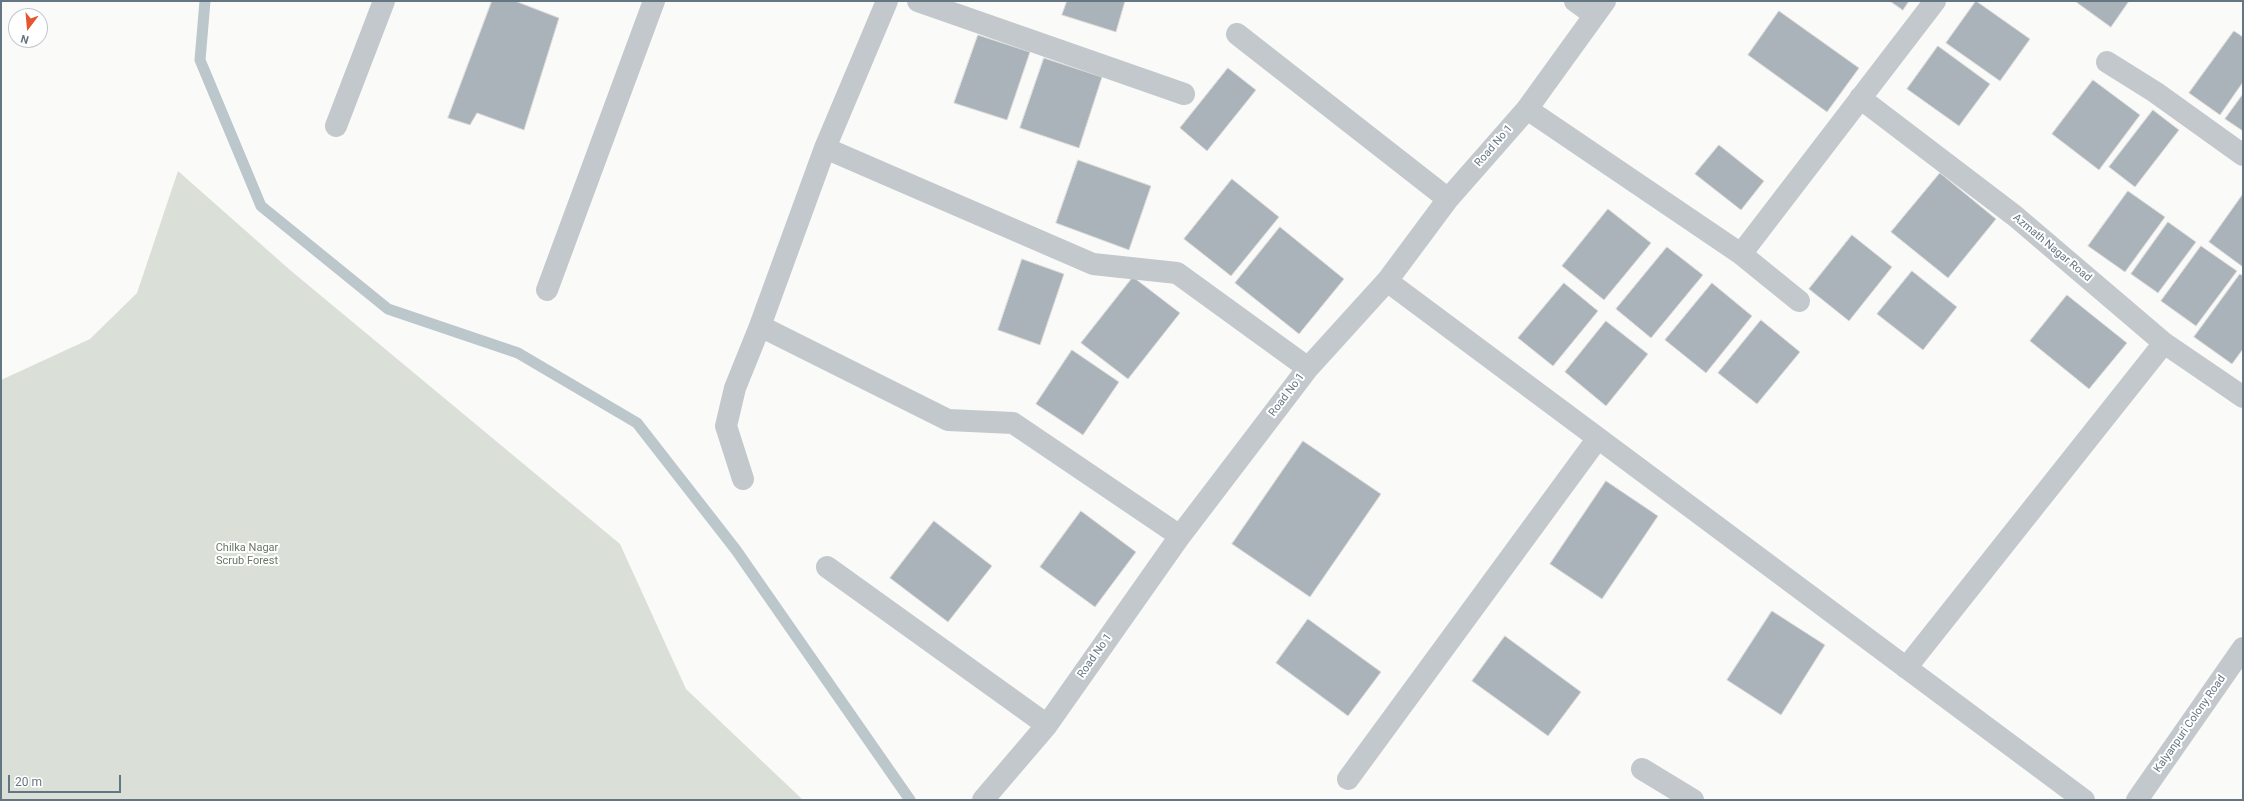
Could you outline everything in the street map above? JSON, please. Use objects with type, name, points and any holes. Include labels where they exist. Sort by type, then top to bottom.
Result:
[{"type":"street","points":[[336,126],[384,1]]},
{"type":"street","points":[[547,290],[654,1]]},
{"type":"street","points":[[743,479],[726,426],[735,388],[760,326],[825,148],[887,1]]},
{"type":"street","points":[[918,1],[1184,94]]},
{"type":"street","points":[[1575,1],[1600,8]]},
{"type":"street","points":[[1741,254],[1935,1]]},
{"type":"street","name":"Road No 1","points":[[983,800],[1047,725],[1180,536],[1308,368],[1387,281],[1448,199],[1527,109],[1600,8]]},
{"type":"street","points":[[1237,34],[1448,199]]},
{"type":"street","points":[[2107,62],[2155,92],[2243,155]]},
{"type":"street","name":"Azmath Nagar Road","points":[[1860,98],[2015,216],[2164,343],[2243,398]]},
{"type":"street","points":[[1527,109],[1741,254],[1799,301]]},
{"type":"street","points":[[825,148],[1093,264],[1177,273],[1308,368]]},
{"type":"street","points":[[1387,281],[2084,800]]},
{"type":"street","points":[[760,326],[948,420],[1014,423],[1180,536]]},
{"type":"street","points":[[1906,668],[2164,343]]},
{"type":"street","points":[[1348,779],[1598,438]]},
{"type":"street","points":[[828,567],[1047,725]]},
{"type":"street","name":"Kalyanpuri Colony Road","points":[[2138,800],[2241,654]]},
{"type":"street","points":[[1642,769],[1693,800]]},
{"type":"green space","name":"Chilka Nagar Scrub Forest","points":[[178,171],[290,270],[620,544],[686,689],[803,800],[1,800],[1,380],[90,339],[137,293]]},
{"type":"building","points":[[492,1],[515,1],[559,18],[524,130],[477,113],[470,125],[448,118]]},
{"type":"building","points":[[1067,1],[1125,1],[1116,32],[1062,15]]},
{"type":"building","points":[[1890,1],[1909,1],[1903,10]]},
{"type":"building","points":[[1976,1],[2030,39],[2000,81],[1946,43]]},
{"type":"building","points":[[2075,1],[2129,1],[2111,27]]},
{"type":"building","points":[[1779,11],[1859,68],[1827,112],[1748,55]]},
{"type":"building","points":[[2234,31],[2243,37],[2243,82],[2220,115],[2189,93]]},
{"type":"building","points":[[978,35],[1030,52],[1007,120],[954,103]]},
{"type":"building","points":[[1938,46],[1990,84],[1959,126],[1907,89]]},
{"type":"building","points":[[1044,58],[1102,77],[1079,148],[1020,128]]},
{"type":"building","points":[[1228,68],[1256,90],[1207,151],[1180,128]]},
{"type":"building","points":[[2093,80],[2140,115],[2099,170],[2052,134]]},
{"type":"building","points":[[2243,94],[2243,131],[2225,119]]},
{"type":"building","points":[[2153,110],[2179,130],[2135,187],[2109,167]]},
{"type":"building","points":[[1719,145],[1764,181],[1741,210],[1695,174]]},
{"type":"building","points":[[1078,160],[1151,186],[1129,250],[1056,223]]},
{"type":"building","points":[[1940,173],[1996,219],[1948,278],[1891,232]]},
{"type":"building","points":[[1232,179],[1279,217],[1231,276],[1184,239]]},
{"type":"building","points":[[2128,191],[2165,217],[2125,272],[2088,246]]},
{"type":"building","points":[[2243,194],[2243,267],[2209,242]]},
{"type":"building","points":[[1608,209],[1651,243],[1604,300],[1562,266]]},
{"type":"building","points":[[2168,222],[2196,242],[2158,293],[2131,274]]},
{"type":"building","points":[[1280,227],[1344,279],[1299,334],[1235,283]]},
{"type":"building","points":[[1852,235],[1892,267],[1849,321],[1809,289]]},
{"type":"building","points":[[2201,246],[2237,271],[2196,326],[2161,301]]},
{"type":"building","points":[[1667,247],[1703,275],[1651,338],[1616,309]]},
{"type":"building","points":[[1022,259],[1064,274],[1040,345],[998,330]]},
{"type":"building","points":[[1912,271],[1957,307],[1923,350],[1877,314]]},
{"type":"building","points":[[2240,274],[2243,276],[2243,349],[2232,364],[2194,337]]},
{"type":"building","points":[[1133,277],[1180,313],[1128,379],[1081,343]]},
{"type":"building","points":[[1564,283],[1598,311],[1553,366],[1518,338]]},
{"type":"building","points":[[1712,283],[1752,316],[1706,373],[1665,340]]},
{"type":"building","points":[[2067,295],[2127,343],[2089,389],[2030,341]]},
{"type":"building","points":[[1761,320],[1800,352],[1757,404],[1718,373]]},
{"type":"building","points":[[1606,321],[1648,354],[1606,406],[1565,372]]},
{"type":"building","points":[[1072,350],[1119,382],[1083,435],[1036,404]]},
{"type":"building","points":[[1303,441],[1381,494],[1310,597],[1232,544]]},
{"type":"building","points":[[1606,481],[1658,516],[1602,599],[1550,564]]},
{"type":"building","points":[[1081,511],[1136,552],[1095,607],[1040,567]]},
{"type":"building","points":[[934,521],[992,566],[948,622],[890,578]]},
{"type":"building","points":[[1772,611],[1825,645],[1781,715],[1727,680]]},
{"type":"building","points":[[1308,619],[1381,672],[1348,716],[1276,663]]},
{"type":"building","points":[[1505,636],[1581,692],[1548,736],[1472,681]]},
{"type":"waterway","points":[[205,1],[200,60],[261,206],[388,309],[518,353],[637,423],[736,550],[910,800]]}]
